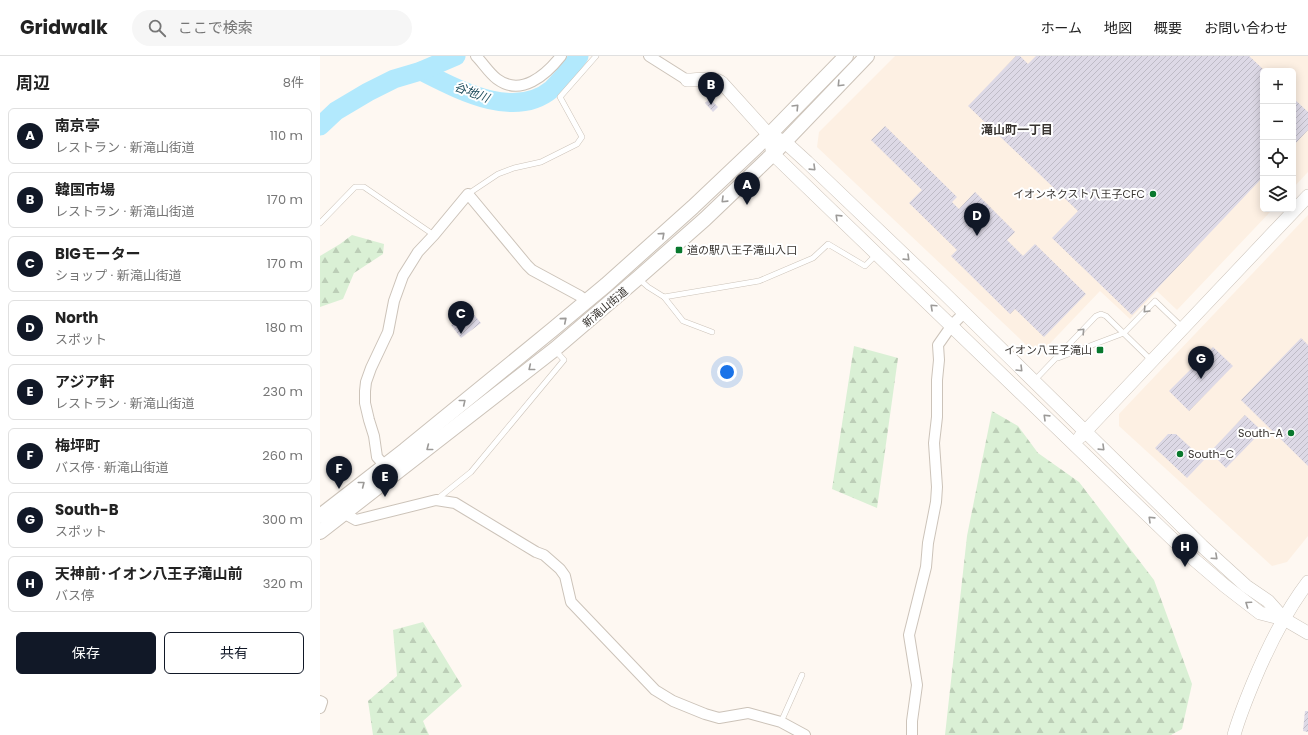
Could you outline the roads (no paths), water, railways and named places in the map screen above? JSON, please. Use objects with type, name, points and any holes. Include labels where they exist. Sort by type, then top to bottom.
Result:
[{"type":"main road","name":"新滝山街道","points":[[320,516],[385,466],[587,301],[687,212],[769,135],[846,56]]},
{"type":"main road","name":"新滝山街道","points":[[320,532],[555,349],[638,278],[773,154],[867,56]]},
{"type":"street","points":[[476,56],[497,78],[508,85],[521,85],[536,80],[551,68],[561,56]]},
{"type":"street","points":[[649,56],[688,80],[718,80],[769,135],[785,142],[964,313],[1202,546],[1246,586],[1268,601],[1284,619]]},
{"type":"street","points":[[769,135],[773,154],[952,325],[1173,540],[1225,586],[1260,613],[1284,619],[1308,632]]},
{"type":"street","points":[[385,466],[377,456],[374,436],[365,403],[366,382],[388,332],[394,302],[402,276],[418,252],[468,194],[527,266],[587,301]]},
{"type":"street","points":[[1074,444],[1308,196]]},
{"type":"street","points":[[912,735],[912,721],[917,685],[909,635],[926,567],[928,543],[936,502],[937,487],[934,443],[937,417],[936,380],[939,360],[938,345],[952,325],[964,313]]},
{"type":"street","points":[[345,514],[356,520],[436,500],[455,503],[536,552],[544,555],[565,576],[571,602],[655,690],[673,701],[705,714],[719,718],[748,713],[781,722],[805,735]]},
{"type":"street","points":[[1234,735],[1243,706],[1262,663],[1296,597],[1308,582]]},
{"type":"street","points":[[320,701],[322,702],[320,708]]},
{"type":"lane","points":[[468,194],[498,174],[514,168],[541,162],[577,144],[582,137],[560,97],[596,56]]},
{"type":"lane","points":[[320,223],[355,187],[364,188],[434,235]]},
{"type":"lane","points":[[664,297],[759,280],[813,258],[828,244],[865,266],[877,254]]},
{"type":"lane","points":[[638,278],[648,288],[664,297],[683,321],[712,332]]},
{"type":"lane","points":[[1055,359],[1124,333],[1155,301],[1184,329]]},
{"type":"lane","points":[[1033,382],[1096,316],[1101,314],[1106,316],[1153,361]]},
{"type":"lane","points":[[436,500],[471,472],[564,360],[555,349]]},
{"type":"lane","points":[[781,722],[802,675]]},
{"type":"waterway","name":"谷地川","points":[[320,126],[336,111],[368,92],[394,79],[421,71],[456,56]]},
{"type":"waterway","name":"谷地川","points":[[421,71],[451,86],[486,99],[503,102],[521,102],[537,98],[552,89],[579,56]]},
{"type":"place","name":"韓国市場","points":[[711,105]]},
{"type":"place","name":"イオンネクスト八王子CFC","points":[[1153,194]]},
{"type":"place","name":"南京亭","points":[[747,205]]},
{"type":"place","name":"North","points":[[977,236]]},
{"type":"place","name":"道の駅八王子滝山入口","points":[[679,250]]},
{"type":"place","name":"BIGモーター","points":[[461,334]]},
{"type":"place","name":"イオン八王子滝山","points":[[1100,350]]},
{"type":"place","name":"South-B","points":[[1201,379]]},
{"type":"place","name":"South-A","points":[[1291,433]]},
{"type":"place","name":"South-C","points":[[1180,454]]},
{"type":"place","name":"梅坪町","points":[[339,489]]},
{"type":"place","name":"アジア軒","points":[[385,497]]},
{"type":"place","name":"天神前･イオン八王子滝山前","points":[[1185,567]]},
{"type":"district","name":"滝山町一丁目","points":[[1017,129]]}]
